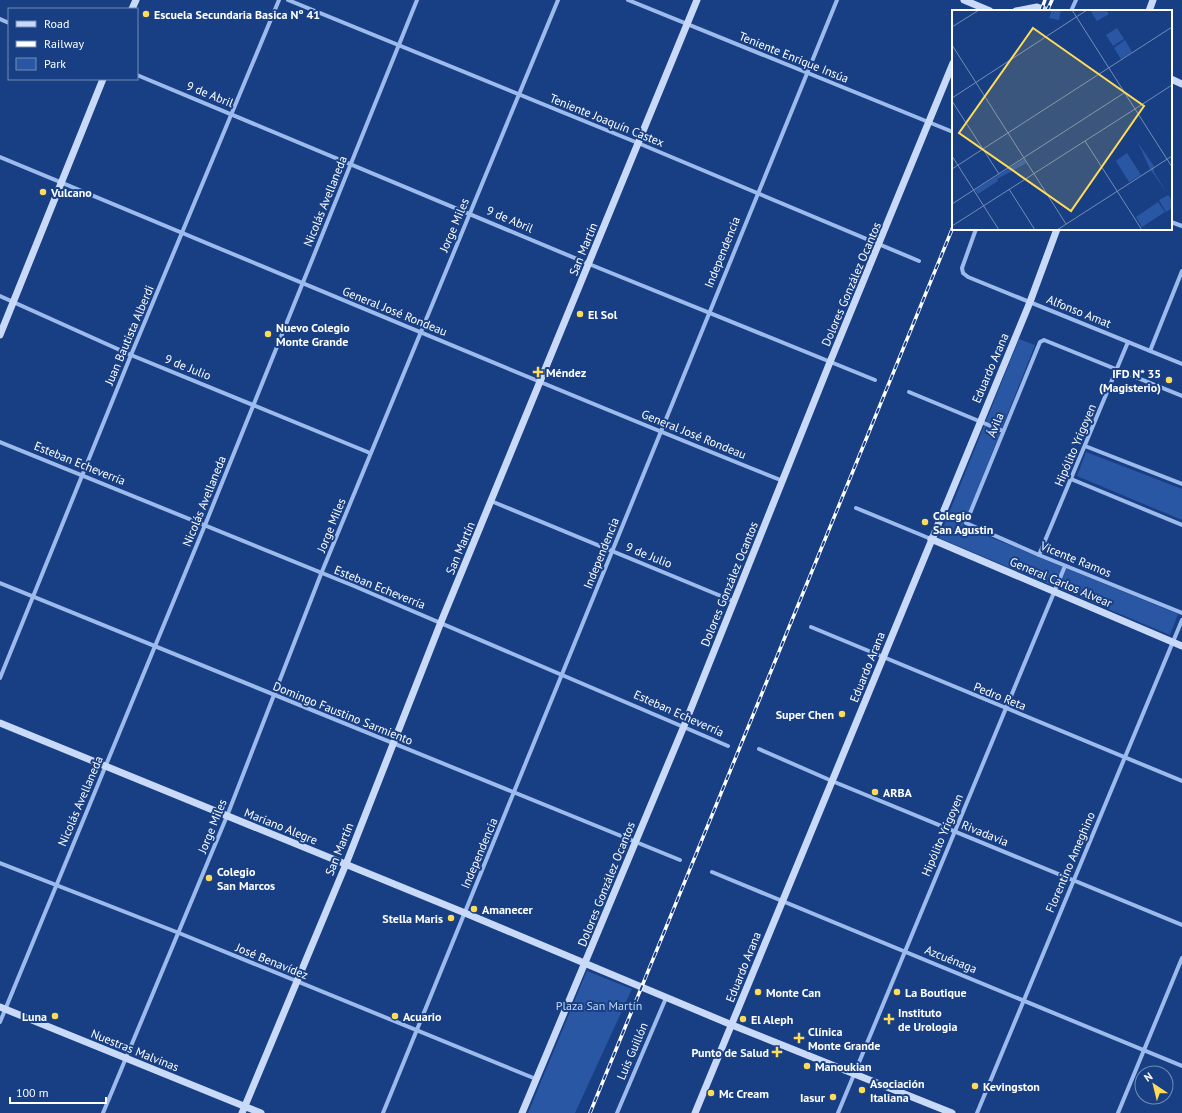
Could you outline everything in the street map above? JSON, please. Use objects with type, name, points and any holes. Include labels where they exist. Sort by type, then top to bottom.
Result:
[{"type":"street","name":"Juan Bautista Alberdi","points":[[0,678],[131,355],[279,0]]},
{"type":"street","name":"Teniente Joaquín Castex","points":[[288,0],[758,193],[919,261]]},
{"type":"street","name":"Nicolás Avellaneda","points":[[0,1022],[3,1008],[205,525],[417,0]]},
{"type":"street","name":"Jorge Miles","points":[[103,1113],[227,816],[321,574],[370,453],[558,0]]},
{"type":"street","name":"Teniente Enrique Insúa","points":[[628,0],[952,132]]},
{"type":"street","name":"San Martín","points":[[244,1110],[296,981],[346,864],[441,622],[697,0]]},
{"type":"street","name":"Independencia","points":[[383,1113],[837,0]]},
{"type":"street","points":[[964,0],[975,8],[985,10]]},
{"type":"street","points":[[1071,10],[1076,0]]},
{"type":"street","points":[[1149,10],[1154,0]]},
{"type":"street","points":[[1021,10],[1037,7],[1045,10]]},
{"type":"street","name":"Dolores González Ocantos","points":[[522,1113],[586,964],[635,841],[684,726],[733,601],[952,66]]},
{"type":"street","name":"9 de Abril","points":[[138,75],[589,264],[875,380]]},
{"type":"street","points":[[1172,79],[1182,84]]},
{"type":"street","points":[[0,335],[104,80]]},
{"type":"street","name":"General José Rondeau","points":[[0,158],[183,232],[420,333],[783,481]]},
{"type":"street","points":[[1172,222],[1182,226]]},
{"type":"street","name":"Alfonso Amat","points":[[976,230],[962,268],[963,273],[968,277],[1182,364]]},
{"type":"street","name":"Eduardo Arana","points":[[695,1113],[883,659],[979,422],[1030,302],[1057,230]]},
{"type":"street","points":[[1150,351],[1182,271]]},
{"type":"street","name":"9 de Julio","points":[[0,296],[131,355],[254,404],[370,453]]},
{"type":"street","name":"Ávila","points":[[967,520],[1038,345],[1044,340],[1117,369]]},
{"type":"street","name":"Hipólito Yrigoyen","points":[[1039,555],[1128,342]]},
{"type":"street","points":[[1117,369],[1182,396]]},
{"type":"street","points":[[909,392],[1003,431]]},
{"type":"street","name":"Esteban Echeverría","points":[[0,442],[441,622],[728,746]]},
{"type":"street","points":[[1085,446],[1182,484]]},
{"type":"street","points":[[1071,479],[1182,525]]},
{"type":"street","name":"9 de Julio","points":[[491,501],[733,601]]},
{"type":"street","points":[[856,508],[931,540]]},
{"type":"street","name":"Vicente Ramos","points":[[967,520],[967,525],[1182,613]]},
{"type":"street","name":"General Carlos Alvear","points":[[931,540],[1055,591],[1182,646]]},
{"type":"street","name":"Hipólito Yrigoyen","points":[[838,1113],[1065,566]]},
{"type":"street","name":"Domingo Faustino Sarmiento","points":[[0,583],[392,744],[515,792],[680,860]]},
{"type":"street","name":"Florentino Ameghino","points":[[977,1113],[1182,620]]},
{"type":"street","name":"Pedro Reta","points":[[811,627],[883,659],[1182,781]]},
{"type":"street","name":"Mariano Alegre","points":[[0,723],[465,912],[641,988],[952,1113]]},
{"type":"street","name":"Rivadavia","points":[[759,749],[832,781],[1182,924]]},
{"type":"street","name":"José Benavídez","points":[[0,863],[55,886],[178,933],[536,1079]]},
{"type":"street","name":"Azcuénaga","points":[[712,872],[1144,1049],[1182,1066]]},
{"type":"street","points":[[1118,1113],[1182,958]]},
{"type":"street","name":"Luis Guillón","points":[[617,1113],[666,998]]},
{"type":"street","name":"Nuestras Malvinas","points":[[3,1008],[125,1058],[244,1110],[261,1113]]},
{"type":"green space","points":[[1019,339],[1035,345],[963,526],[1178,614],[1170,635],[939,538]]},
{"type":"green space","points":[[1086,452],[1182,489],[1182,520],[1077,476]]},
{"type":"green space","name":"Plaza San Martín","points":[[587,971],[632,989],[575,1113],[528,1113]]},
{"type":"railway","points":[[1041,10],[1045,0]]},
{"type":"railway","points":[[1047,10],[1052,0]]},
{"type":"railway","points":[[590,1113],[952,229]]},
{"type":"place","name":"Escuela Secundaria Basica Nº 41","points":[[146,14]]},
{"type":"place","name":"Vulcano","points":[[43,192]]},
{"type":"place","name":"El Sol","points":[[580,314]]},
{"type":"place","name":"Nuevo Colegio Monte Grande","points":[[268,334]]},
{"type":"place","name":"Méndez","points":[[538,372]]},
{"type":"place","name":"IFD N* 35 (Magisterio)","points":[[1169,380]]},
{"type":"place","name":"Colegio San Agustin","points":[[925,522]]},
{"type":"place","name":"Super Chen","points":[[842,714]]},
{"type":"place","name":"ARBA","points":[[875,792]]},
{"type":"place","name":"Colegio San Marcos","points":[[209,878]]},
{"type":"place","name":"Amanecer","points":[[474,909]]},
{"type":"place","name":"Stella Maris","points":[[451,918]]},
{"type":"place","name":"Monte Can","points":[[758,992]]},
{"type":"place","name":"La Boutique","points":[[897,992]]},
{"type":"place","name":"Luna","points":[[55,1016]]},
{"type":"place","name":"Acuario","points":[[395,1016]]},
{"type":"place","name":"El Aleph","points":[[743,1019]]},
{"type":"place","name":"Instituto de Urologia","points":[[889,1019]]},
{"type":"place","name":"Clínica Monte Grande","points":[[799,1038]]},
{"type":"place","name":"Punto de Salud","points":[[777,1052]]},
{"type":"place","name":"Manoukian","points":[[807,1066]]},
{"type":"place","name":"Kevingston","points":[[975,1086]]},
{"type":"place","name":"Asociación Italiana","points":[[862,1090]]},
{"type":"place","name":"Mc Cream","points":[[711,1093]]},
{"type":"place","name":"Iasur","points":[[833,1097]]}]
